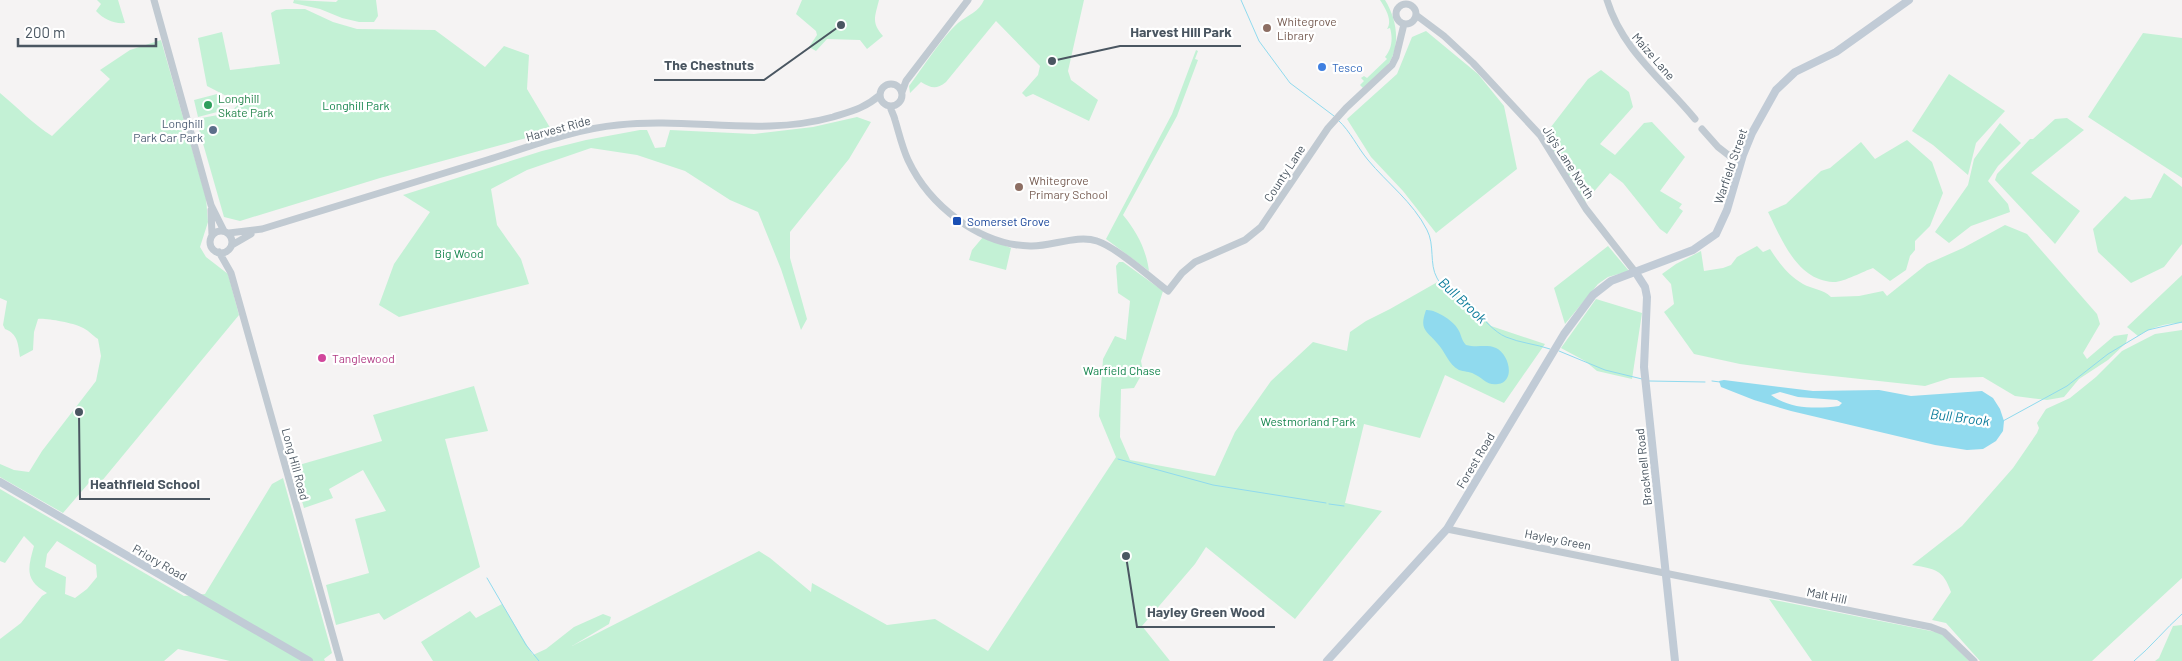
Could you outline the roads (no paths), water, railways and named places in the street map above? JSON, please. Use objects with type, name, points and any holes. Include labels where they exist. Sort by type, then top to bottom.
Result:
[{"type":"main road","name":"Warfield Street","points":[[1636,273],[1693,250],[1716,234],[1727,210],[1740,164],[1762,113],[1784,81],[1795,72],[1836,52],[1909,0]]},
{"type":"main road","name":"Forest Road","points":[[1327,661],[1447,529],[1554,350],[1587,302],[1600,288],[1620,277],[1636,273]]},
{"type":"main road","name":"Bracknell Road","points":[[1636,273],[1645,287],[1647,297],[1644,338],[1645,380],[1675,661]]},
{"type":"main road","name":"Priory Road","points":[[0,482],[309,661]]},
{"type":"street","points":[[154,0],[211,205],[232,239],[230,247],[219,252],[211,246],[211,205]]},
{"type":"street","points":[[895,120],[898,103],[902,98],[902,92],[909,77],[968,0]]},
{"type":"street","points":[[1410,2],[1396,9],[1404,22],[1416,12],[1419,0]]},
{"type":"street","name":"Maize Lane","points":[[1607,0],[1623,37],[1638,57],[1696,119]]},
{"type":"street","name":"Jig's Lane North","points":[[1410,2],[1416,12],[1433,30]]},
{"type":"street","name":"Jig's Lane North","points":[[1404,22],[1433,30],[1444,36],[1473,63],[1540,135],[1586,209],[1636,273]]},
{"type":"street","name":"County Lane","points":[[895,120],[904,150],[920,180],[948,211],[970,227],[995,240],[1014,245],[1036,246],[1086,239],[1097,240],[1168,291],[1182,273],[1195,262],[1245,240],[1261,227],[1326,131],[1341,113],[1386,72],[1396,57],[1404,22]]},
{"type":"street","points":[[895,120],[888,105],[881,100],[880,95],[884,87],[909,77]]},
{"type":"street","points":[[895,84],[902,92]]},
{"type":"street","name":"Harvest Ride","points":[[869,105],[880,95]]},
{"type":"street","points":[[888,105],[898,103]]},
{"type":"street","name":"Harvest Ride","points":[[230,247],[262,229],[565,136],[617,124],[659,123],[754,128],[820,120],[869,105],[888,105]]},
{"type":"street","points":[[1702,129],[1718,147],[1740,164]]},
{"type":"street","name":"Harvest Ride","points":[[226,232],[262,229]]},
{"type":"street","points":[[212,235],[218,231],[226,232]]},
{"type":"street","name":"Long Hill Road","points":[[230,247],[231,273],[340,661]]},
{"type":"street","name":"Long Hill Road","points":[[219,252],[231,273]]},
{"type":"street","name":"Hayley Green","points":[[1447,529],[1665,573]]},
{"type":"street","name":"Malt Hill","points":[[1665,573],[1932,627],[1944,632],[1974,661]]},
{"type":"water","points":[[1426,310],[1439,314],[1453,323],[1466,345],[1493,347],[1501,351],[1509,367],[1509,373],[1504,382],[1491,384],[1472,373],[1461,371],[1455,367],[1425,329],[1423,322]]},
{"type":"water","points":[[1724,380],[1813,391],[1879,390],[1911,396],[1982,391],[1993,398],[2000,409],[2004,421],[2003,431],[1996,441],[1983,449],[1967,450],[1935,445],[1791,411],[1754,400],[1721,387],[1719,381]],"holes":[[[1780,392],[1798,397],[1837,400],[1842,403],[1839,406],[1830,407],[1803,407],[1786,403],[1771,395]]]},
{"type":"waterway","name":"Bull Brook","points":[[1241,0],[1259,41],[1290,83],[1334,116]]},
{"type":"waterway","name":"Bull Brook","points":[[1338,120],[1347,129],[1368,160],[1415,210],[1427,230],[1431,242],[1433,267],[1444,288],[1474,310],[1493,329],[1502,335],[1517,341],[1550,349]]},
{"type":"waterway","name":"Bull Brook","points":[[2003,421],[2067,386],[2108,354],[2148,330],[2182,322]]},
{"type":"waterway","name":"Bull Brook","points":[[1559,351],[1605,370],[1642,379]]},
{"type":"waterway","name":"Bull Brook","points":[[1649,381],[1705,382]]},
{"type":"waterway","name":"Bull Brook","points":[[1712,381],[1720,382]]},
{"type":"waterway","points":[[1118,459],[1213,485],[1326,503]]},
{"type":"waterway","points":[[1329,504],[1344,506]]},
{"type":"waterway","points":[[487,578],[526,645],[539,661]]},
{"type":"waterway","points":[[2134,661],[2182,614]]},
{"type":"place","name":"The Chestnuts","points":[[841,25]]},
{"type":"place","name":"Whitegrove Library","points":[[1267,28]]},
{"type":"place","name":"Harvest Hill Park","points":[[1052,61]]},
{"type":"place","name":"Tesco","points":[[1322,67]]},
{"type":"place","name":"Longhill Skate Park","points":[[208,105]]},
{"type":"place","name":"Longhill Park Car Park","points":[[213,130]]},
{"type":"place","name":"Whitegrove Primary School","points":[[1019,187]]},
{"type":"place","name":"Somerset Grove","points":[[957,221]]},
{"type":"place","name":"Tanglewood","points":[[322,358]]},
{"type":"place","name":"Heathfield School","points":[[79,412]]},
{"type":"place","name":"Hayley Green Wood","points":[[1126,556]]},
{"type":"park label","name":"Longhill Park","points":[[356,105]]},
{"type":"park label","name":"Big Wood","points":[[459,253]]},
{"type":"park label","name":"Warfield Chase","points":[[1122,370]]},
{"type":"park label","name":"Westmorland Park","points":[[1308,421]]}]
